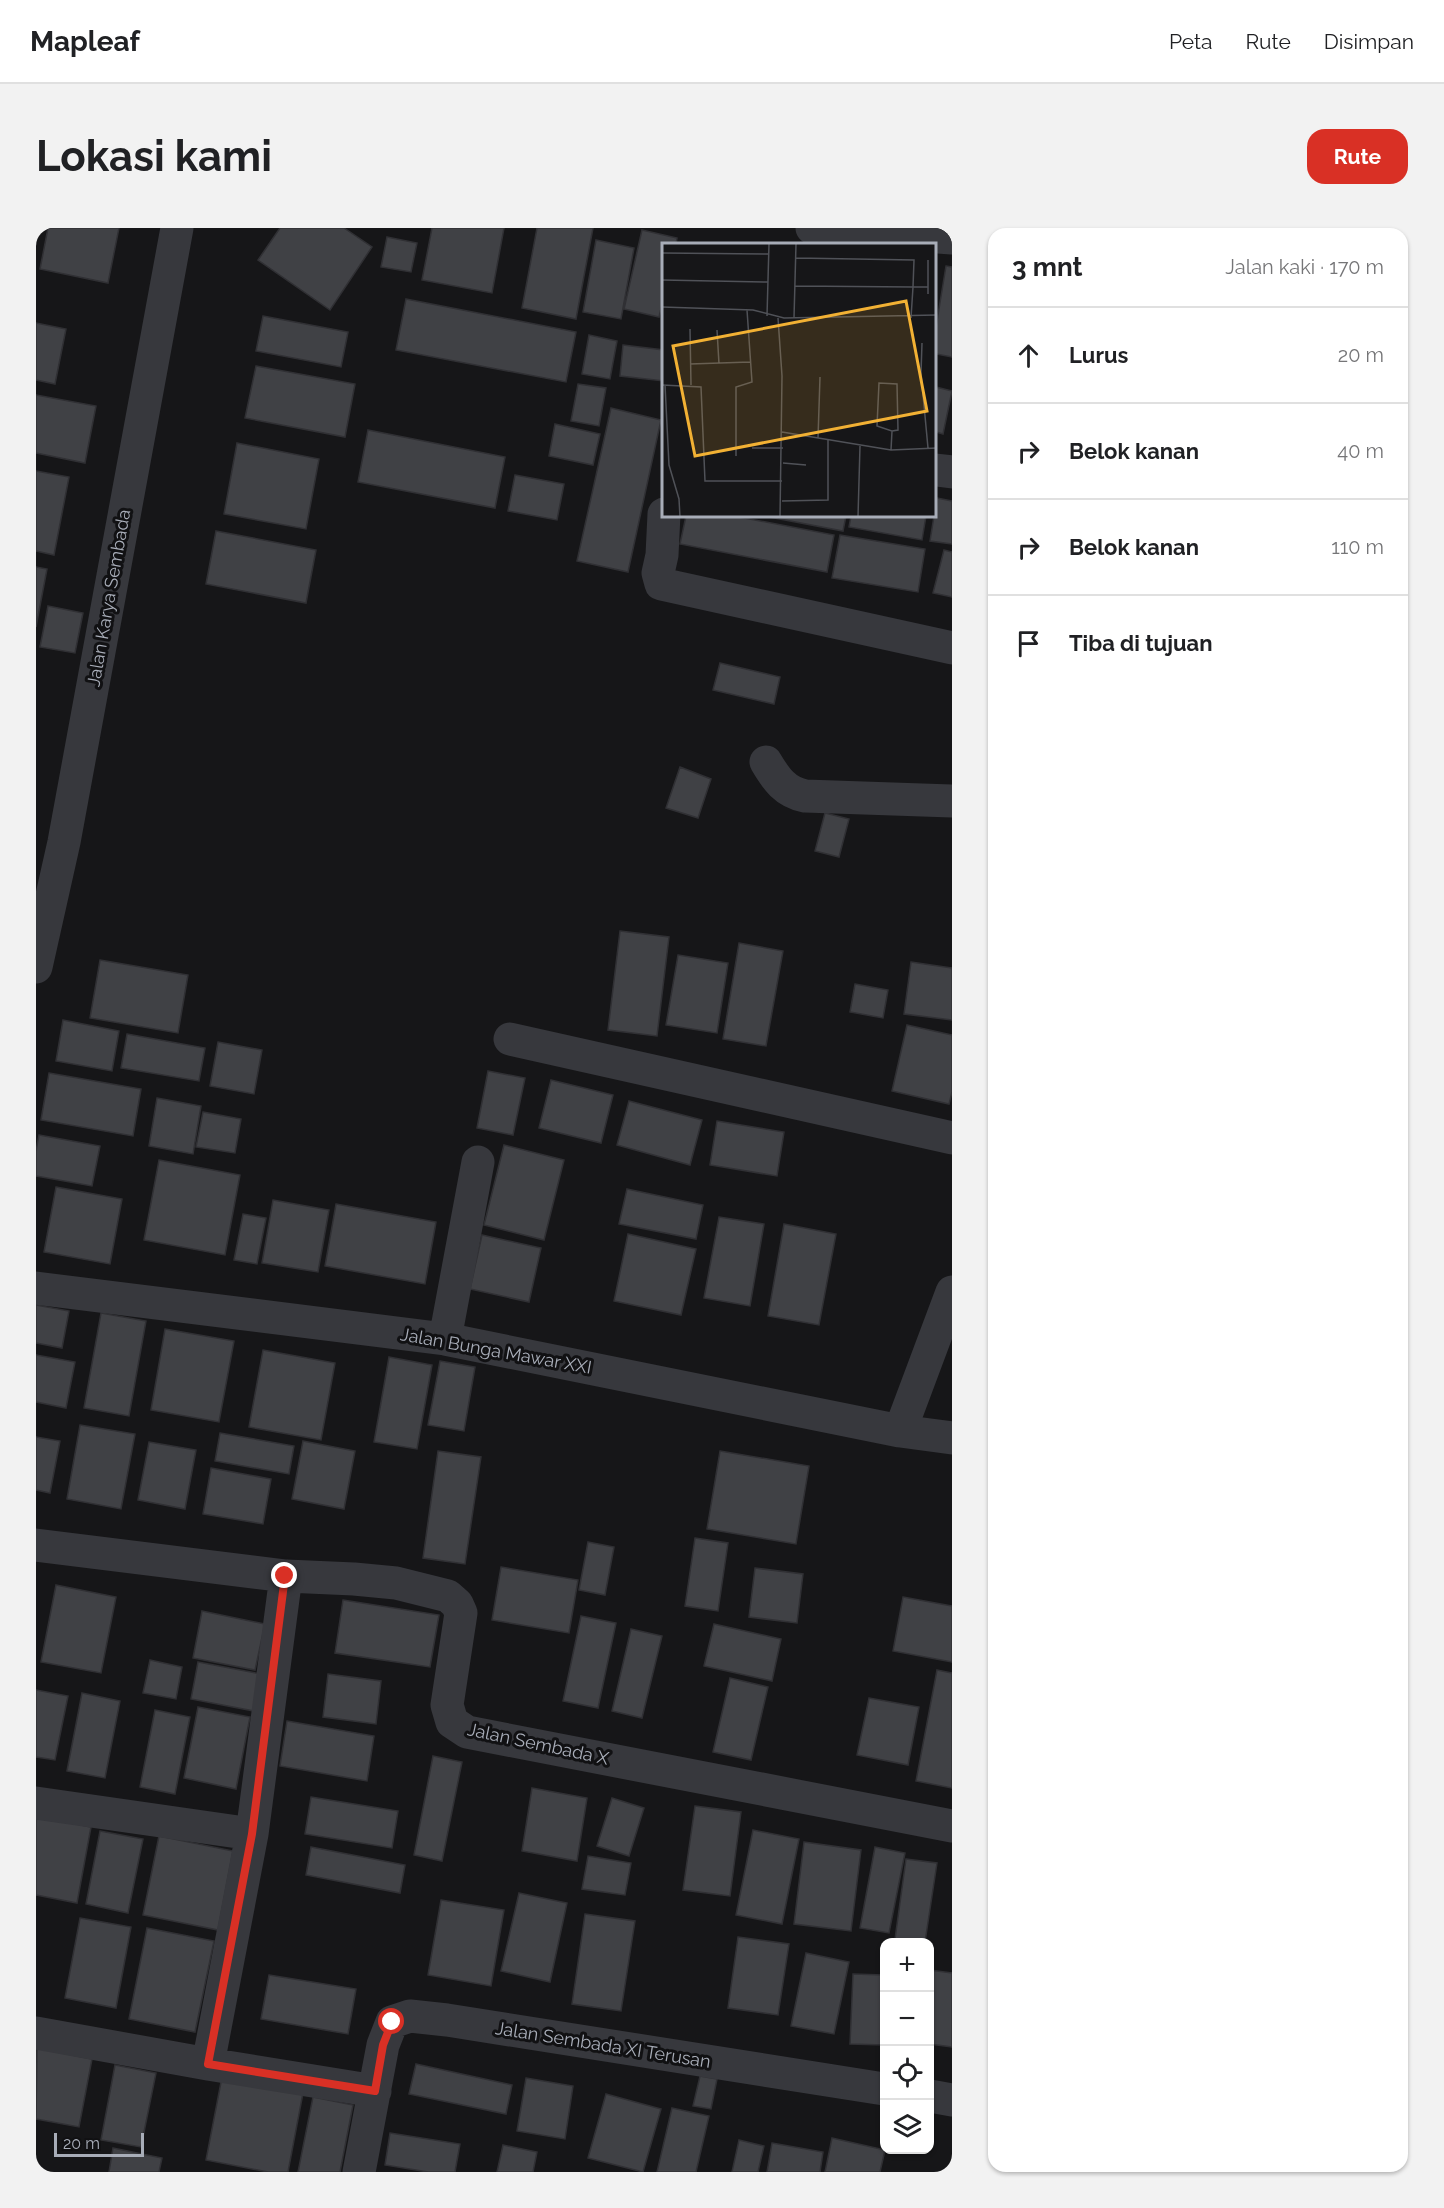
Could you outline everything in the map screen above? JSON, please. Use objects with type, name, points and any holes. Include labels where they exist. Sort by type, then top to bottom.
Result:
[{"type":"street","name":"Jalan Karya Sembada","points":[[36,967],[66,831],[177,228]]},
{"type":"street","points":[[812,228],[952,238]]},
{"type":"street","points":[[937,470],[952,472]]},
{"type":"street","points":[[664,518],[662,555],[658,573],[661,584],[952,648]]},
{"type":"street","points":[[766,762],[778,782],[795,794],[952,801]]},
{"type":"street","points":[[510,1039],[952,1138]]},
{"type":"street","points":[[445,1339],[478,1162]]},
{"type":"street","name":"Jalan Bunga Mawar XXI","points":[[36,1288],[445,1339],[900,1431],[952,1438]]},
{"type":"street","points":[[900,1431],[952,1292]]},
{"type":"street","name":"Jalan Sembada X","points":[[36,1545],[285,1576],[396,1583],[448,1596],[458,1604],[461,1613],[447,1705],[452,1722],[466,1732],[952,1826]]},
{"type":"street","points":[[208,2064],[252,1834],[285,1576]]},
{"type":"street","points":[[36,1803],[252,1834]]},
{"type":"street","name":"Jalan Sembada XI Terusan","points":[[359,2172],[383,2045],[392,2022],[410,2016],[880,2088]]},
{"type":"street","points":[[36,2033],[375,2091]]},
{"type":"street","points":[[934,2097],[952,2100]]},
{"type":"building","points":[[48,228],[119,228],[108,283],[40,269]]},
{"type":"building","points":[[280,228],[344,228],[372,247],[330,310],[258,260]]},
{"type":"building","points":[[432,228],[504,228],[492,293],[422,280]]},
{"type":"building","points":[[537,228],[593,228],[576,319],[522,308]]},
{"type":"building","points":[[642,230],[677,238],[676,243],[662,243],[662,304],[659,317],[624,309]]},
{"type":"building","points":[[387,237],[417,243],[411,272],[381,267]]},
{"type":"building","points":[[596,240],[634,248],[621,319],[583,312]]},
{"type":"building","points":[[946,266],[952,267],[952,357],[937,354],[937,321]]},
{"type":"building","points":[[406,299],[576,332],[566,382],[396,350]]},
{"type":"building","points":[[263,316],[348,332],[341,367],[256,351]]},
{"type":"building","points":[[36,323],[66,329],[55,384],[36,380]]},
{"type":"building","points":[[589,335],[617,341],[610,379],[582,374]]},
{"type":"building","points":[[623,345],[662,350],[662,381],[620,376]]},
{"type":"building","points":[[256,366],[355,384],[345,437],[245,418]]},
{"type":"building","points":[[578,384],[606,388],[599,426],[571,421]]},
{"type":"building","points":[[937,387],[952,391],[943,434],[937,432]]},
{"type":"building","points":[[36,395],[96,406],[85,463],[36,453]]},
{"type":"building","points":[[611,408],[661,420],[628,572],[577,561]]},
{"type":"building","points":[[555,424],[600,434],[593,465],[549,456]]},
{"type":"building","points":[[368,430],[505,457],[495,508],[358,482]]},
{"type":"building","points":[[237,443],[319,459],[306,529],[224,514]]},
{"type":"building","points":[[36,471],[69,477],[54,555],[36,551]]},
{"type":"building","points":[[515,475],[564,484],[557,520],[508,511]]},
{"type":"building","points":[[937,498],[952,501],[952,544],[930,541],[934,518],[937,518]]},
{"type":"building","points":[[686,518],[745,518],[834,535],[827,572],[680,544]]},
{"type":"building","points":[[775,518],[846,518],[843,531]]},
{"type":"building","points":[[851,518],[926,518],[922,540],[849,527]]},
{"type":"building","points":[[216,531],[316,550],[306,603],[206,584]]},
{"type":"building","points":[[840,535],[925,549],[918,592],[832,578]]},
{"type":"building","points":[[944,550],[952,552],[952,597],[933,593]]},
{"type":"building","points":[[36,567],[47,569],[36,627]]},
{"type":"building","points":[[48,606],[83,613],[75,653],[40,647]]},
{"type":"building","points":[[720,663],[780,677],[774,704],[713,690]]},
{"type":"building","points":[[680,767],[711,779],[698,818],[666,808]]},
{"type":"building","points":[[825,813],[849,819],[839,857],[815,851]]},
{"type":"building","points":[[620,931],[669,937],[657,1036],[608,1030]]},
{"type":"building","points":[[739,943],[783,951],[766,1046],[723,1039]]},
{"type":"building","points":[[678,955],[728,963],[717,1033],[666,1025]]},
{"type":"building","points":[[100,960],[188,975],[178,1033],[90,1018]]},
{"type":"building","points":[[911,962],[952,968],[952,1020],[904,1014]]},
{"type":"building","points":[[855,984],[888,990],[883,1018],[850,1012]]},
{"type":"building","points":[[63,1020],[119,1031],[112,1071],[56,1061]]},
{"type":"building","points":[[907,1025],[952,1035],[952,1092],[949,1104],[892,1091]]},
{"type":"building","points":[[127,1034],[205,1048],[199,1081],[121,1068]]},
{"type":"building","points":[[218,1042],[262,1050],[254,1094],[210,1086]]},
{"type":"building","points":[[488,1071],[525,1078],[513,1135],[477,1128]]},
{"type":"building","points":[[49,1073],[141,1089],[133,1136],[41,1120]]},
{"type":"building","points":[[551,1080],[613,1095],[601,1143],[539,1128]]},
{"type":"building","points":[[157,1098],[201,1106],[193,1154],[149,1146]]},
{"type":"building","points":[[629,1101],[702,1120],[690,1165],[617,1145]]},
{"type":"building","points":[[203,1112],[241,1119],[235,1153],[196,1147]]},
{"type":"building","points":[[717,1121],[784,1132],[777,1176],[710,1165]]},
{"type":"building","points":[[39,1135],[100,1146],[92,1186],[36,1176],[36,1151]]},
{"type":"building","points":[[504,1145],[564,1160],[544,1240],[484,1225]]},
{"type":"building","points":[[159,1160],[240,1175],[225,1255],[144,1240]]},
{"type":"building","points":[[56,1187],[122,1199],[110,1264],[44,1252]]},
{"type":"building","points":[[627,1189],[703,1205],[696,1239],[619,1224]]},
{"type":"building","points":[[273,1200],[329,1210],[318,1272],[262,1263]]},
{"type":"building","points":[[336,1204],[436,1222],[425,1284],[325,1266]]},
{"type":"building","points":[[243,1214],[266,1218],[257,1264],[234,1260]]},
{"type":"building","points":[[719,1217],[764,1224],[750,1306],[704,1298]]},
{"type":"building","points":[[784,1224],[836,1234],[819,1325],[768,1316]]},
{"type":"building","points":[[628,1234],[696,1249],[681,1315],[614,1301]]},
{"type":"building","points":[[482,1235],[541,1248],[529,1302],[470,1289]]},
{"type":"building","points":[[36,1305],[69,1311],[62,1348],[36,1343]]},
{"type":"building","points":[[101,1313],[146,1321],[129,1416],[84,1408]]},
{"type":"building","points":[[165,1329],[234,1341],[219,1422],[151,1410]]},
{"type":"building","points":[[263,1350],[335,1363],[321,1440],[249,1427]]},
{"type":"building","points":[[36,1355],[75,1362],[66,1408],[36,1402]]},
{"type":"building","points":[[389,1357],[432,1365],[417,1449],[374,1442]]},
{"type":"building","points":[[440,1361],[475,1367],[464,1431],[428,1425]]},
{"type":"building","points":[[80,1425],[135,1434],[121,1509],[67,1499]]},
{"type":"building","points":[[220,1433],[294,1446],[289,1474],[215,1461]]},
{"type":"building","points":[[36,1437],[60,1441],[50,1493],[36,1490]]},
{"type":"building","points":[[303,1441],[355,1451],[344,1509],[292,1499]]},
{"type":"building","points":[[149,1442],[196,1450],[185,1509],[138,1500]]},
{"type":"building","points":[[438,1451],[481,1457],[465,1564],[423,1558]]},
{"type":"building","points":[[720,1451],[809,1466],[796,1544],[707,1529]]},
{"type":"building","points":[[211,1468],[271,1479],[263,1524],[203,1514]]},
{"type":"building","points":[[695,1538],[728,1543],[718,1611],[685,1606]]},
{"type":"building","points":[[588,1542],[614,1547],[605,1595],[579,1590]]},
{"type":"building","points":[[501,1567],[578,1580],[569,1633],[492,1620]]},
{"type":"building","points":[[755,1568],[803,1574],[797,1623],[749,1617]]},
{"type":"building","points":[[56,1585],[116,1597],[101,1673],[41,1662]]},
{"type":"building","points":[[903,1597],[952,1606],[952,1662],[893,1651]]},
{"type":"building","points":[[343,1600],[439,1615],[430,1667],[335,1653]]},
{"type":"building","points":[[202,1611],[265,1624],[255,1670],[193,1658]]},
{"type":"building","points":[[581,1616],[616,1623],[598,1708],[563,1701]]},
{"type":"building","points":[[714,1624],[781,1639],[772,1681],[704,1666]]},
{"type":"building","points":[[631,1629],[662,1636],[642,1718],[612,1711]]},
{"type":"building","points":[[150,1660],[182,1667],[176,1699],[143,1693]]},
{"type":"building","points":[[198,1662],[261,1674],[254,1711],[191,1699]]},
{"type":"building","points":[[937,1670],[952,1673],[952,1788],[916,1781]]},
{"type":"building","points":[[328,1674],[381,1681],[376,1724],[323,1717]]},
{"type":"building","points":[[730,1678],[768,1687],[751,1760],[713,1752]]},
{"type":"building","points":[[36,1690],[68,1696],[55,1760],[36,1757]]},
{"type":"building","points":[[82,1693],[120,1701],[105,1778],[67,1771]]},
{"type":"building","points":[[869,1698],[919,1707],[908,1765],[857,1755]]},
{"type":"building","points":[[198,1707],[250,1717],[236,1789],[184,1778]]},
{"type":"building","points":[[155,1710],[190,1717],[175,1794],[140,1787]]},
{"type":"building","points":[[287,1721],[374,1736],[367,1781],[280,1766]]},
{"type":"building","points":[[433,1756],[462,1762],[442,1861],[414,1855]]},
{"type":"building","points":[[532,1788],[587,1798],[577,1861],[522,1851]]},
{"type":"building","points":[[311,1797],[398,1811],[392,1848],[305,1834]]},
{"type":"building","points":[[612,1798],[644,1808],[629,1856],[597,1846]]},
{"type":"building","points":[[695,1806],[741,1812],[730,1896],[683,1890]]},
{"type":"building","points":[[36,1816],[91,1827],[77,1903],[36,1895]]},
{"type":"building","points":[[753,1830],[799,1839],[782,1924],[736,1915]]},
{"type":"building","points":[[100,1831],[143,1839],[128,1913],[86,1904]]},
{"type":"building","points":[[159,1836],[233,1851],[218,1930],[143,1915]]},
{"type":"building","points":[[804,1842],[861,1850],[851,1931],[794,1924]]},
{"type":"building","points":[[311,1847],[405,1865],[400,1893],[306,1875]]},
{"type":"building","points":[[875,1847],[905,1853],[889,1933],[860,1928]]},
{"type":"building","points":[[588,1856],[631,1863],[625,1895],[582,1889]]},
{"type":"building","points":[[906,1859],[937,1863],[926,1938],[895,1938]]},
{"type":"building","points":[[519,1893],[567,1903],[550,1982],[501,1971]]},
{"type":"building","points":[[441,1900],[504,1910],[491,1986],[428,1975]]},
{"type":"building","points":[[585,1914],[635,1921],[621,2011],[572,2004]]},
{"type":"building","points":[[80,1918],[131,1927],[116,2008],[65,1998]]},
{"type":"building","points":[[147,1928],[214,1941],[195,2032],[129,2019]]},
{"type":"building","points":[[738,1937],[789,1944],[778,2015],[728,2008]]},
{"type":"building","points":[[806,1953],[849,1962],[834,2034],[791,2026]]},
{"type":"building","points":[[934,1971],[952,1973],[952,2047],[934,2045]]},
{"type":"building","points":[[853,1974],[880,1975],[880,2045],[850,2044]]},
{"type":"building","points":[[269,1975],[356,1989],[348,2034],[261,2019]]},
{"type":"building","points":[[37,2048],[92,2059],[79,2127],[36,2119]]},
{"type":"building","points":[[416,2064],[512,2085],[506,2114],[409,2094]]},
{"type":"building","points":[[115,2065],[156,2073],[141,2147],[101,2140]]},
{"type":"building","points":[[700,2076],[717,2079],[711,2109],[693,2106]]},
{"type":"building","points":[[222,2077],[303,2093],[288,2172],[268,2172],[206,2160]]},
{"type":"building","points":[[526,2078],[573,2086],[565,2139],[517,2131]]},
{"type":"building","points":[[606,2094],[661,2109],[643,2172],[588,2158]]},
{"type":"building","points":[[313,2097],[353,2105],[340,2172],[298,2172]]},
{"type":"building","points":[[672,2108],[709,2116],[696,2172],[657,2172]]},
{"type":"building","points":[[390,2133],[460,2144],[455,2172],[428,2172],[385,2165]]},
{"type":"building","points":[[832,2138],[880,2149],[880,2154],[884,2154],[880,2172],[825,2172]]},
{"type":"building","points":[[739,2140],[764,2146],[758,2172],[732,2172]]},
{"type":"building","points":[[772,2143],[823,2152],[820,2172],[767,2172]]},
{"type":"building","points":[[503,2145],[537,2152],[533,2172],[497,2172]]},
{"type":"building","points":[[113,2148],[162,2158],[159,2172],[109,2172]]},
{"type":"route","points":[[285,1576],[252,1834],[208,2064],[375,2091],[383,2045],[392,2022]]}]
